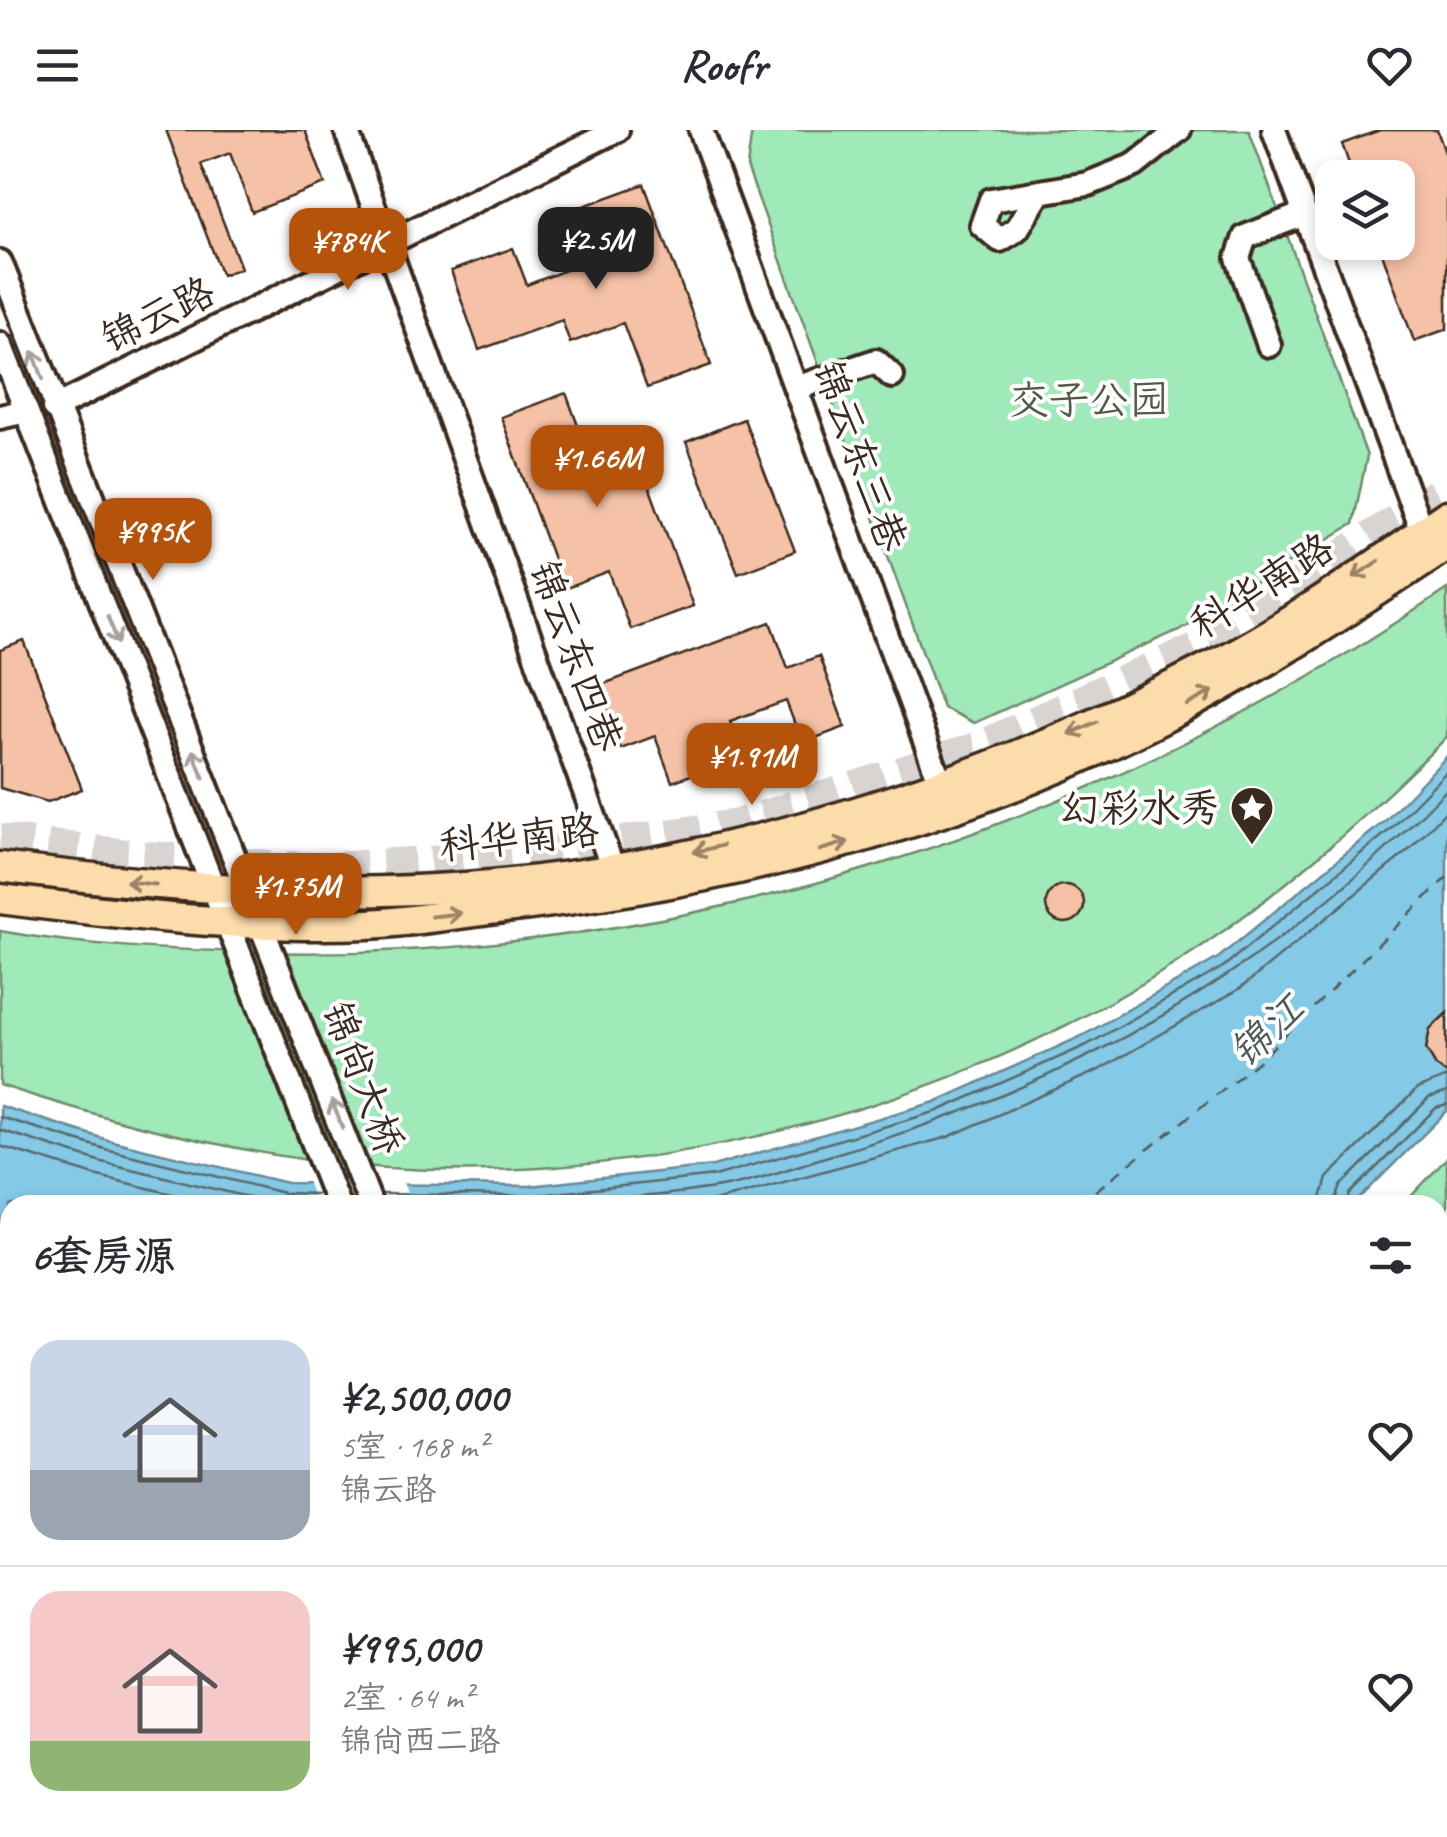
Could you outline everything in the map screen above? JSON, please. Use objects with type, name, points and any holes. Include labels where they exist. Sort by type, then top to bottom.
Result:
[{"type":"main road","name":"科华南路","points":[[0,866],[182,887],[351,892],[490,885],[613,869],[831,819],[1024,782],[1153,724],[1295,646],[1435,538],[1447,515]]},
{"type":"main road","name":"科华南路","points":[[0,899],[120,915],[368,924],[659,886],[772,865],[945,795]]},
{"type":"street","name":"锦云东四巷","points":[[346,130],[613,869]]},
{"type":"street","name":"锦云路","points":[[54,408],[617,130]]},
{"type":"street","name":"锦云东三巷","points":[[701,130],[945,795]]},
{"type":"street","points":[[1038,193],[1088,184],[1135,165],[1178,130]]},
{"type":"street","points":[[1274,130],[1435,538]]},
{"type":"street","points":[[1269,345],[1238,258],[1240,245],[1245,237],[1304,214]]},
{"type":"street","name":"锦尚大桥","points":[[0,262],[54,408],[285,977],[367,1195]]},
{"type":"street","name":"锦尚大桥","points":[[0,344],[257,989],[334,1195]]},
{"type":"street","points":[[796,388],[876,362],[892,376]]},
{"type":"street","points":[[0,417],[26,411]]},
{"type":"green space","name":"交子公园","points":[[752,130],[1249,130],[1367,456],[1353,524],[1179,630],[974,723],[943,708],[747,167]]},
{"type":"green space","points":[[1447,589],[1447,737],[1350,829],[1282,887],[1173,965],[1076,1020],[974,1067],[867,1106],[757,1136],[645,1157],[532,1168],[419,1170],[308,1160],[230,1147],[114,1119],[0,1085],[0,931],[94,944],[189,950],[412,950],[570,934],[725,906],[878,865],[1027,812],[1172,749],[1312,674]]},
{"type":"green space","points":[[1447,1158],[1447,1195],[1412,1195]]},
{"type":"water","name":"锦江","points":[[1447,756],[1447,1111],[1363,1195],[0,1195],[0,1106],[108,1140],[287,1183],[529,1186],[713,1166],[935,1102],[1082,1036],[1218,958],[1385,821]]},
{"type":"pier","points":[[306,1178],[402,1180],[408,1195],[312,1195]]},
{"type":"building","points":[[166,130],[305,130],[325,184],[252,212],[230,153],[201,164],[241,268],[222,275]]},
{"type":"building","points":[[1380,130],[1437,130],[1447,158],[1447,329],[1414,341],[1385,260],[1415,260],[1415,160],[1348,160],[1342,144]]},
{"type":"building","points":[[644,184],[711,365],[647,388],[623,323],[570,343],[562,320],[479,350],[451,271],[513,248],[527,285],[597,258],[578,208]]},
{"type":"building","points":[[566,393],[585,445],[628,429],[693,606],[630,629],[609,572],[564,589],[501,417]]},
{"type":"building","points":[[744,419],[795,551],[738,573],[686,442]]},
{"type":"building","points":[[771,622],[788,668],[819,656],[845,727],[802,743],[786,701],[730,721],[743,756],[672,782],[655,736],[621,749],[598,686]]},
{"type":"building","points":[[24,641],[82,789],[48,802],[0,788],[0,650]]},
{"type":"building","points":[[1065,885],[1079,890],[1084,904],[1079,918],[1065,923],[1051,918],[1046,904],[1051,890]]},
{"type":"building","points":[[1447,1013],[1447,1074],[1436,1066],[1426,1049],[1430,1029]]},
{"type":"ferry route","points":[[1091,1195],[1260,1060],[1447,877]]},
{"type":"tunnel","points":[[0,840],[146,857],[315,869],[524,856],[737,825],[977,748],[1214,640],[1447,487]]},
{"type":"place","name":"幻彩水秀","points":[[1252,846]]}]
